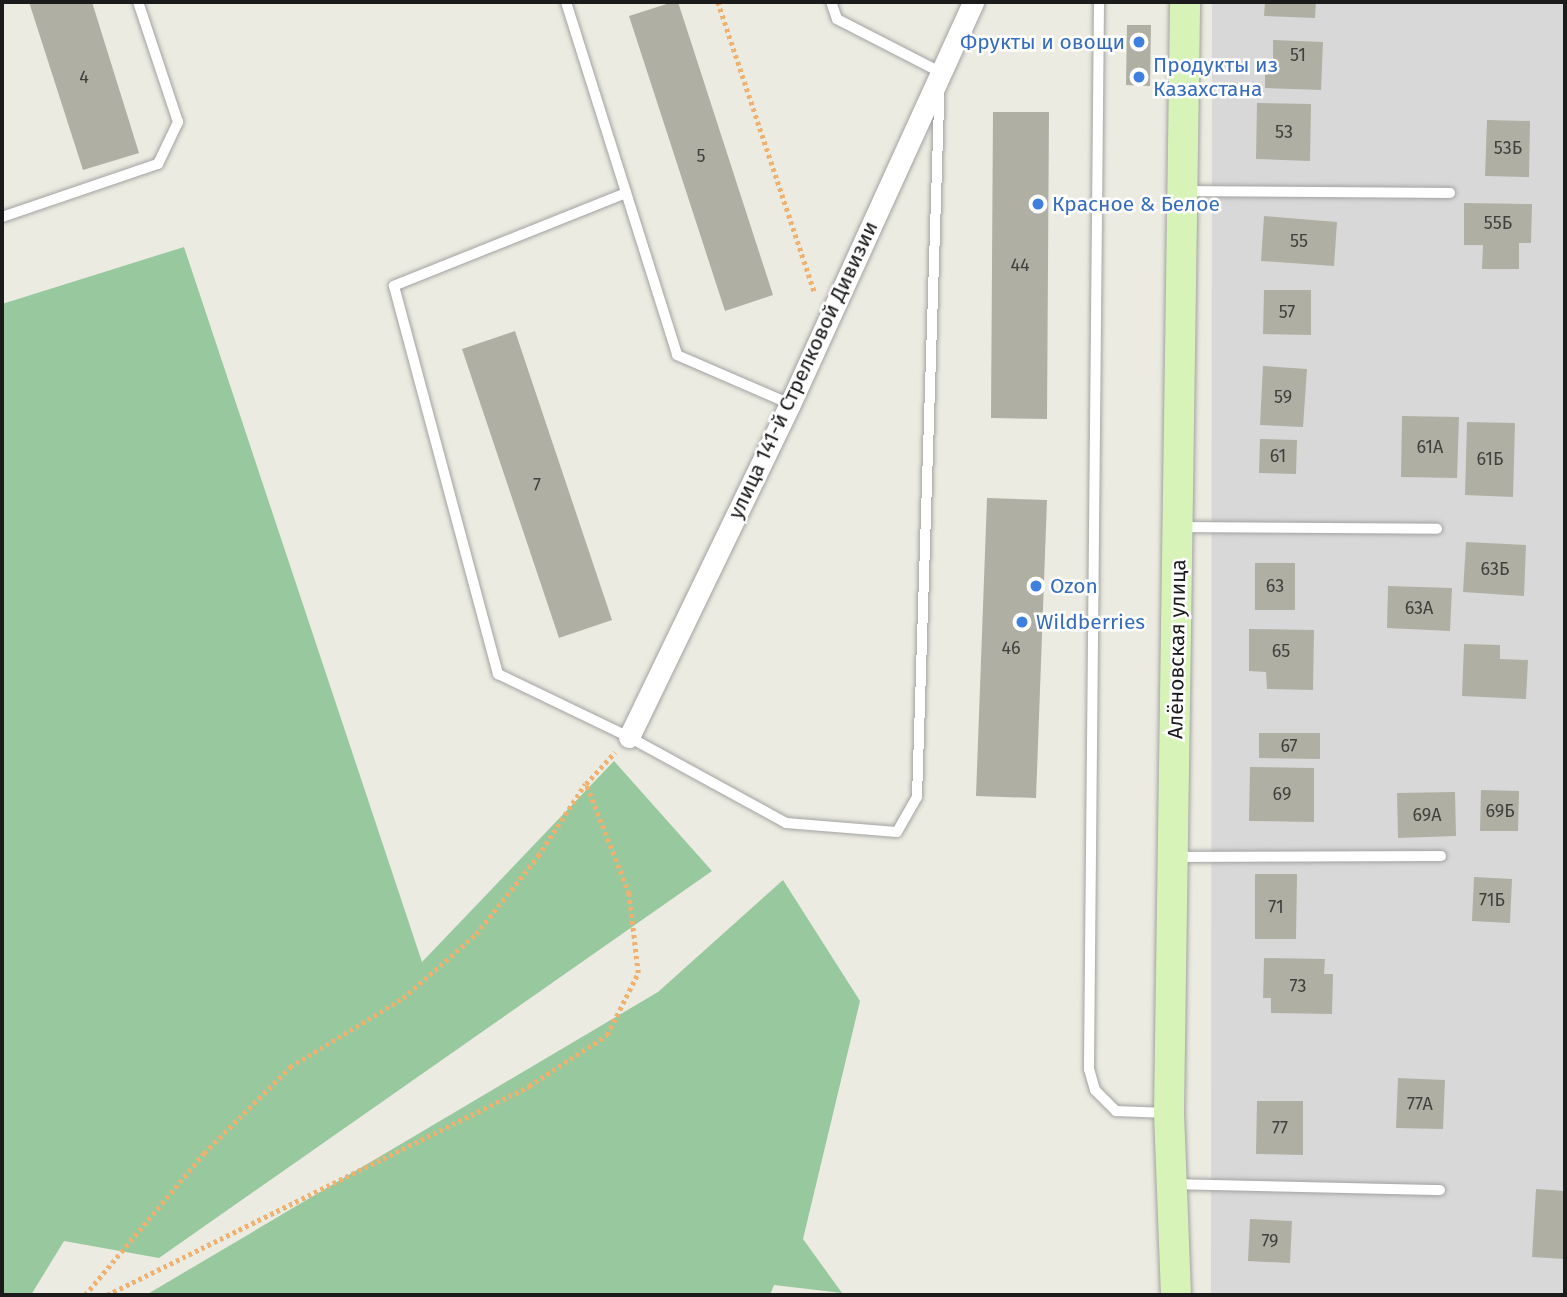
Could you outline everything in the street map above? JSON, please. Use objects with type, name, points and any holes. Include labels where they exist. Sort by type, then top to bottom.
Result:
[{"type":"street","name":"улица 141-й Стрелковой Дивизии","points":[[629,737],[790,404],[973,2]]},
{"type":"street","name":"Алёновская улица","points":[[1176,1295],[1169,1113],[1185,2]]},
{"type":"lane","points":[[2,217],[158,164],[178,122],[138,2]]},
{"type":"lane","points":[[566,2],[677,355],[790,404]]},
{"type":"lane","points":[[626,193],[394,286],[498,674],[629,737],[786,824],[897,832],[918,797],[940,72],[837,19],[831,2]]},
{"type":"lane","points":[[1099,2],[1089,1069],[1095,1090],[1116,1111],[1169,1113]]},
{"type":"lane","points":[[1182,191],[1450,193]]},
{"type":"lane","points":[[1179,527],[1437,529]]},
{"type":"lane","points":[[1173,857],[1441,856]]},
{"type":"lane","points":[[1171,1184],[1440,1190]]},
{"type":"path","points":[[718,2],[825,325]]},
{"type":"path","points":[[85,1295],[204,1153],[290,1067],[402,998],[476,934],[538,856],[586,784],[629,737]]},
{"type":"path","points":[[107,1295],[529,1086],[607,1035],[638,973],[629,894],[586,784]]},
{"type":"shaded area","points":[[1212,2],[1565,2],[1565,1295],[1211,1295]]},
{"type":"green space","points":[[184,247],[422,962],[614,761],[712,871],[159,1258],[64,1241],[31,1295],[2,1295],[2,304]]},
{"type":"green space","points":[[783,880],[860,1001],[803,1239],[842,1293],[774,1285],[770,1295],[146,1295],[658,992]]},
{"type":"building","points":[[29,2],[92,2],[139,153],[83,170]]},
{"type":"building","points":[[678,2],[773,295],[725,311],[629,16]]},
{"type":"building","points":[[1265,2],[1316,2],[1315,18],[1264,16]]},
{"type":"building","points":[[1127,25],[1151,25],[1150,86],[1126,85]]},
{"type":"building","points":[[1273,40],[1323,42],[1321,90],[1265,88],[1265,68],[1273,68]]},
{"type":"building","points":[[1257,103],[1311,104],[1310,161],[1256,159]]},
{"type":"building","points":[[993,112],[1049,112],[1047,419],[991,418]]},
{"type":"building","points":[[1487,120],[1530,121],[1529,177],[1485,176]]},
{"type":"building","points":[[1464,203],[1532,204],[1531,243],[1519,243],[1519,269],[1482,269],[1483,245],[1464,245]]},
{"type":"building","points":[[1264,216],[1337,222],[1334,266],[1261,261]]},
{"type":"building","points":[[1264,290],[1311,290],[1311,335],[1263,334]]},
{"type":"building","points":[[515,331],[612,620],[559,638],[462,349]]},
{"type":"building","points":[[1263,366],[1307,369],[1303,427],[1260,425]]},
{"type":"building","points":[[1402,416],[1459,417],[1457,478],[1401,477]]},
{"type":"building","points":[[1467,422],[1515,423],[1513,497],[1465,495]]},
{"type":"building","points":[[1260,439],[1297,440],[1296,474],[1259,473]]},
{"type":"building","points":[[987,498],[1047,500],[1036,798],[976,796]]},
{"type":"building","points":[[1466,542],[1526,545],[1524,596],[1463,592]]},
{"type":"building","points":[[1255,563],[1295,563],[1295,610],[1255,610]]},
{"type":"building","points":[[1388,586],[1452,588],[1450,631],[1387,628]]},
{"type":"building","points":[[1249,629],[1314,630],[1313,690],[1267,689],[1266,672],[1249,671]]},
{"type":"building","points":[[1464,644],[1500,645],[1500,659],[1528,660],[1526,699],[1462,696]]},
{"type":"building","points":[[1259,733],[1320,733],[1320,759],[1259,758]]},
{"type":"building","points":[[1250,767],[1314,768],[1314,822],[1249,821]]},
{"type":"building","points":[[1481,790],[1519,791],[1518,831],[1480,831]]},
{"type":"building","points":[[1455,792],[1456,836],[1398,838],[1397,793]]},
{"type":"building","points":[[1255,874],[1297,874],[1296,939],[1255,939]]},
{"type":"building","points":[[1474,877],[1512,879],[1510,923],[1472,921]]},
{"type":"building","points":[[1264,958],[1325,959],[1324,974],[1333,974],[1332,1014],[1271,1013],[1271,998],[1263,998]]},
{"type":"building","points":[[1398,1078],[1445,1080],[1443,1129],[1396,1128]]},
{"type":"building","points":[[1257,1101],[1303,1101],[1303,1155],[1256,1154]]},
{"type":"building","points":[[1536,1189],[1565,1191],[1565,1259],[1532,1257]]},
{"type":"building","points":[[1250,1219],[1292,1221],[1290,1263],[1248,1261]]},
{"type":"place","name":"Фрукты и овощи","points":[[1139,42]]},
{"type":"place","name":"Продукты из Казахстана","points":[[1139,77]]},
{"type":"place","name":"Красное & Белое","points":[[1038,204]]},
{"type":"place","name":"Ozon","points":[[1036,586]]},
{"type":"place","name":"Wildberries","points":[[1022,622]]}]
